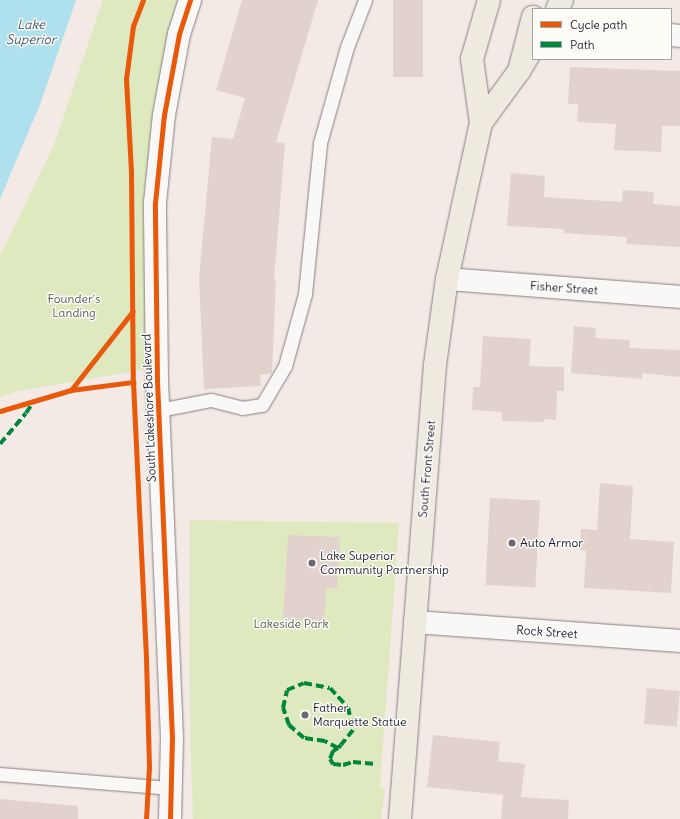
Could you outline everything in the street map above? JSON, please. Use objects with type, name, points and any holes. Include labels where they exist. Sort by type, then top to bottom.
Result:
[{"type":"main road","name":"South Front Street","points":[[400,819],[435,365],[447,279],[481,123],[472,59],[489,0]]},
{"type":"main road","name":"South Front Street","points":[[481,123],[519,71],[532,21]]},
{"type":"main road","points":[[519,71],[532,50]]},
{"type":"street","name":"South Lakeshore Boulevard","points":[[170,819],[172,738],[157,378],[155,203],[164,115],[179,34],[190,0]]},
{"type":"street","name":"Fisher Street","points":[[447,279],[680,297]]},
{"type":"street","name":"Rock Street","points":[[415,622],[680,641]]},
{"type":"lane","points":[[159,410],[211,400],[242,408],[262,405],[285,366],[305,294],[320,143],[347,47],[365,0]]},
{"type":"lane","points":[[0,774],[171,788]]},
{"type":"green space","name":"Founder's Landing","points":[[103,0],[183,0],[148,369],[19,391],[0,397],[0,256],[54,145]]},
{"type":"green space","name":"Lakeside Park","points":[[190,520],[399,523],[380,786],[385,789],[381,819],[193,819],[190,727]]},
{"type":"water","name":"Lake Superior","points":[[0,0],[76,0],[41,102],[0,199]]},
{"type":"building","points":[[242,0],[318,0],[276,142],[285,143],[274,280],[276,279],[272,373],[260,375],[261,386],[204,389],[199,278],[212,137],[233,139],[245,98],[216,90]]},
{"type":"building","points":[[393,0],[423,0],[423,77],[393,77]]},
{"type":"building","points":[[570,67],[680,71],[680,126],[662,126],[661,152],[614,150],[616,124],[577,122],[578,104],[568,104]]},
{"type":"building","points":[[511,173],[545,176],[544,197],[622,202],[623,190],[654,192],[653,204],[680,206],[680,247],[626,244],[627,237],[563,233],[564,229],[507,226]]},
{"type":"building","points":[[574,326],[596,328],[595,338],[630,340],[629,348],[680,350],[680,377],[642,373],[642,379],[571,373]]},
{"type":"building","points":[[483,336],[531,339],[529,366],[564,367],[564,391],[557,391],[556,420],[544,419],[544,422],[502,421],[502,412],[472,410],[473,387],[480,387]]},
{"type":"building","points":[[600,483],[633,486],[630,539],[674,542],[671,593],[584,588],[586,551],[580,550],[581,529],[597,530]]},
{"type":"building","name":"Auto Armor","points":[[490,498],[540,501],[535,587],[485,585]]},
{"type":"building","name":"Lake Superior Community Partnership","points":[[288,535],[340,537],[337,589],[326,588],[324,621],[283,619]]},
{"type":"building","points":[[647,688],[680,691],[677,727],[644,724]]},
{"type":"building","points":[[433,735],[500,742],[498,761],[525,764],[521,797],[569,800],[568,819],[501,819],[503,795],[427,787]]},
{"type":"building","points":[[0,799],[78,806],[78,819],[0,819]]},
{"type":"marked path","points":[[0,444],[34,401]]},
{"type":"marked path","points":[[338,748],[325,741],[304,738],[289,725],[283,708],[287,690],[304,683],[330,688],[348,707],[353,730],[341,745],[338,748],[333,751],[330,759],[333,764],[343,765],[353,762],[376,764]]},
{"type":"cycle path","points":[[143,0],[133,26],[126,79],[131,172],[133,382],[146,659],[149,767],[146,819]]},
{"type":"cycle path","points":[[170,819],[172,738],[157,378],[155,203],[164,115],[179,34],[190,0]]},
{"type":"cycle path","points":[[71,390],[133,311]]},
{"type":"cycle path","points":[[0,411],[71,390],[133,382]]},
{"type":"place","name":"Auto Armor","points":[[512,543]]},
{"type":"place","name":"Lake Superior Community Partnership","points":[[312,563]]},
{"type":"place","name":"Father Marquette Statue","points":[[305,715]]}]
